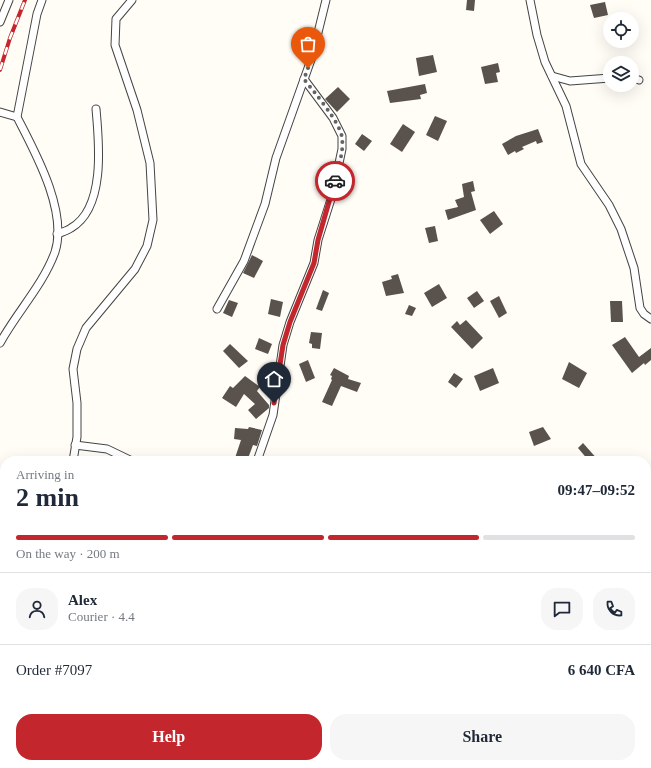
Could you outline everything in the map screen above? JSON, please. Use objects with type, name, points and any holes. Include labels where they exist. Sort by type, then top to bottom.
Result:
[{"type":"street","points":[[0,22],[9,0]]},
{"type":"street","points":[[0,343],[12,320],[36,288],[55,251],[57,216],[51,194],[37,157],[17,117],[37,14],[42,0]]},
{"type":"street","points":[[74,456],[76,445],[76,403],[73,369],[77,350],[86,328],[134,269],[147,246],[153,220],[150,163],[136,110],[115,45],[116,19],[132,0]]},
{"type":"street","points":[[217,309],[246,254],[265,204],[276,158],[312,57],[326,0]]},
{"type":"street","points":[[530,0],[537,35],[552,76],[566,106],[581,164],[609,205],[621,229],[634,268],[640,308],[644,314],[651,319]]},
{"type":"street","points":[[552,76],[570,80],[603,78]]},
{"type":"street","points":[[259,456],[273,416],[283,345],[290,322],[314,263],[318,240],[332,196],[342,149],[342,136],[333,118],[304,79]]},
{"type":"street","points":[[57,234],[72,228],[82,218],[90,204],[98,177],[100,158],[96,109]]},
{"type":"street","points":[[0,112],[17,117]]},
{"type":"street","points":[[76,445],[107,449],[122,456]]},
{"type":"building","points":[[467,0],[475,0],[474,11],[466,10]]},
{"type":"building","points":[[605,2],[607,12],[603,12],[603,16],[594,18],[590,5]]},
{"type":"building","points":[[433,55],[437,72],[419,76],[416,58]]},
{"type":"building","points":[[498,63],[500,72],[496,73],[498,82],[485,84],[481,67]]},
{"type":"building","points":[[425,84],[427,93],[420,95],[421,99],[390,103],[387,91]]},
{"type":"building","points":[[338,87],[350,99],[337,112],[325,99]]},
{"type":"building","points":[[435,116],[447,121],[438,141],[426,135]]},
{"type":"building","points":[[403,124],[415,132],[402,152],[390,144]]},
{"type":"building","points":[[538,129],[543,142],[537,144],[536,141],[522,147],[524,149],[516,153],[515,151],[508,155],[502,144],[516,136]]},
{"type":"building","points":[[362,134],[372,141],[364,151],[355,144]]},
{"type":"building","points":[[473,181],[475,191],[471,192],[476,210],[448,220],[445,210],[458,207],[455,200],[464,197],[462,184]]},
{"type":"building","points":[[494,211],[503,224],[490,234],[480,220]]},
{"type":"building","points":[[435,226],[438,241],[429,243],[425,228]]},
{"type":"building","points":[[252,255],[263,261],[254,278],[243,273]]},
{"type":"building","points":[[398,274],[404,293],[386,296],[382,282],[392,279],[391,276]]},
{"type":"building","points":[[439,284],[447,298],[432,307],[424,293]]},
{"type":"building","points":[[323,290],[329,293],[322,311],[316,309]]},
{"type":"building","points":[[477,291],[484,301],[474,308],[467,298]]},
{"type":"building","points":[[499,296],[507,313],[499,318],[490,301]]},
{"type":"building","points":[[271,299],[283,302],[280,317],[268,314]]},
{"type":"building","points":[[229,300],[238,303],[232,317],[223,313]]},
{"type":"building","points":[[610,301],[622,301],[623,322],[611,322]]},
{"type":"building","points":[[409,305],[416,308],[412,316],[405,314]]},
{"type":"building","points":[[466,320],[483,338],[472,349],[451,327],[457,321],[460,325]]},
{"type":"building","points":[[311,332],[322,333],[320,349],[312,348],[312,344],[309,343]]},
{"type":"building","points":[[625,337],[639,357],[651,348],[651,360],[645,365],[644,363],[632,373],[612,345]]},
{"type":"building","points":[[259,338],[272,344],[268,354],[255,349]]},
{"type":"building","points":[[230,344],[248,361],[239,368],[223,351]]},
{"type":"building","points":[[308,360],[315,378],[306,382],[299,364]]},
{"type":"building","points":[[569,362],[587,373],[579,388],[562,379]]},
{"type":"building","points":[[334,368],[349,376],[348,379],[361,383],[357,392],[341,386],[332,406],[322,402],[332,380],[332,376],[330,375]]},
{"type":"building","points":[[493,368],[499,383],[480,391],[474,376]]},
{"type":"building","points":[[454,373],[463,379],[456,388],[448,382]]},
{"type":"building","points":[[245,376],[260,387],[257,391],[269,405],[269,408],[256,419],[248,410],[255,404],[244,394],[236,407],[222,398],[230,386],[233,388]]},
{"type":"building","points":[[249,427],[262,430],[257,446],[253,445],[249,456],[236,456],[241,440],[234,439],[235,428],[248,429]]},
{"type":"building","points":[[543,427],[551,439],[534,446],[529,432]]},
{"type":"building","points":[[583,443],[595,456],[585,456],[578,448]]},
{"type":"railway","points":[[0,70],[10,38],[25,0]]},
{"type":"way so far","points":[[308,68],[304,79],[333,118],[342,136],[342,149],[335,181]]},
{"type":"route","points":[[274,403],[283,345],[290,322],[314,263],[318,240],[332,196],[335,181]]}]
